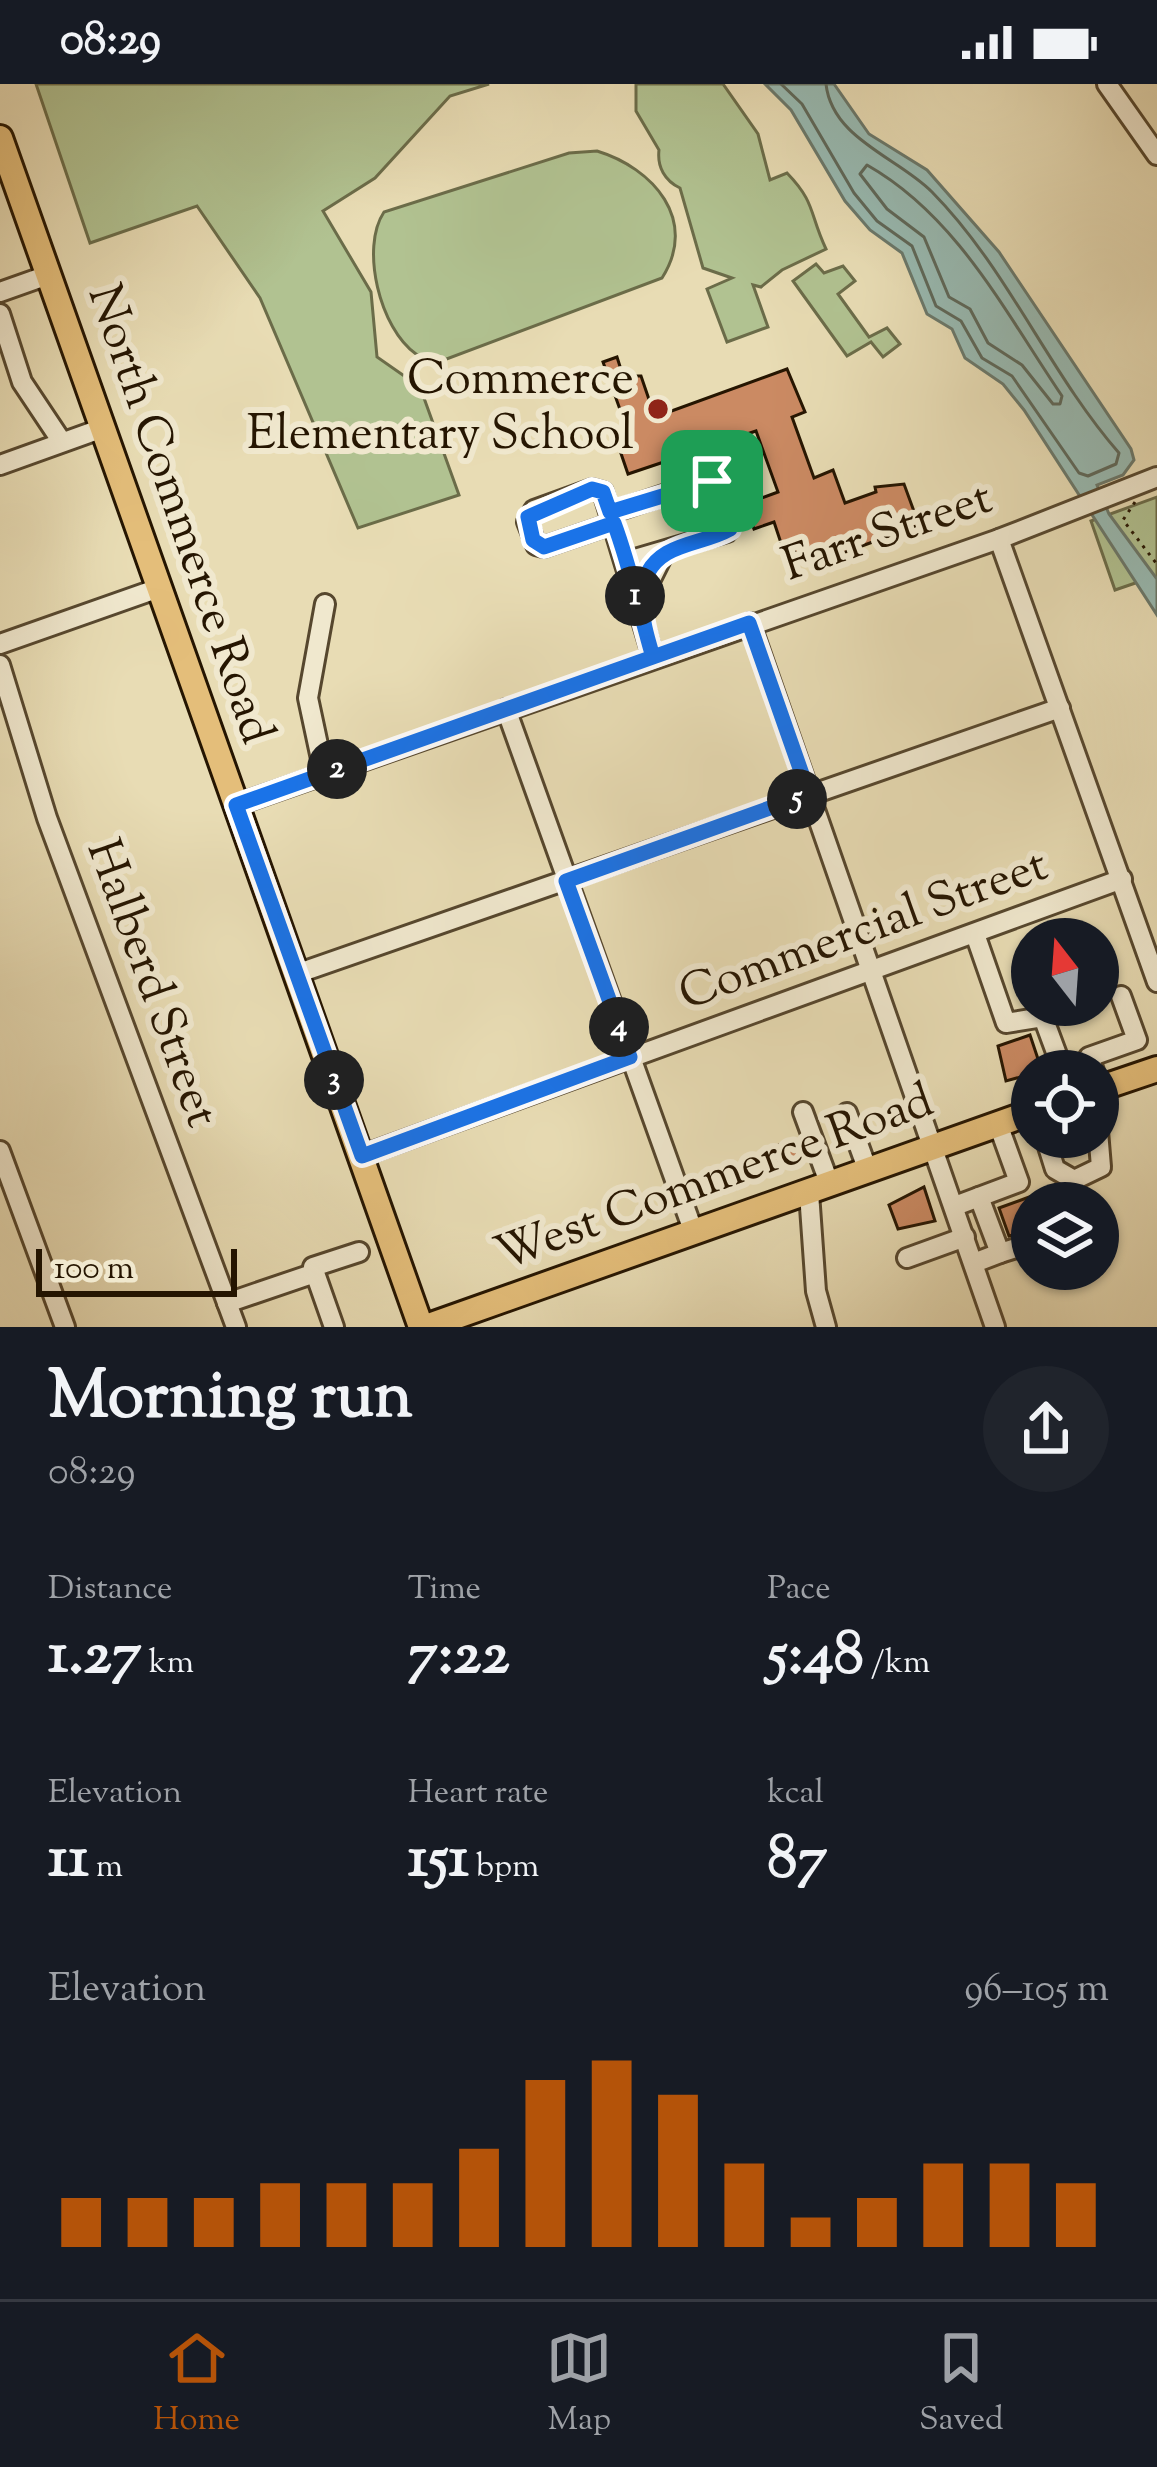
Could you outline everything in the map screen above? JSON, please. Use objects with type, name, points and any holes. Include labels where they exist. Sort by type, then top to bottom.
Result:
[{"type":"main road","name":"North Commerce Road","points":[[0,138],[424,1327]]},
{"type":"main road","points":[[1119,1081],[1150,1071]]},
{"type":"main road","name":"West Commerce Road","points":[[424,1327],[1011,1119]]},
{"type":"street","points":[[1107,84],[1149,127],[1157,155]]},
{"type":"street","points":[[0,292],[48,275]]},
{"type":"street","points":[[0,314],[22,382],[62,442]]},
{"type":"street","points":[[0,465],[103,428]]},
{"type":"street","name":"Farr Street","points":[[236,805],[999,539],[1154,479]]},
{"type":"street","points":[[625,562],[653,552],[663,555],[730,529],[717,483],[703,480],[612,518],[653,657]]},
{"type":"street","points":[[999,539],[1157,982]]},
{"type":"street","points":[[638,605],[663,555]]},
{"type":"street","points":[[0,644],[159,588]]},
{"type":"street","points":[[324,773],[308,698],[325,604]]},
{"type":"street","points":[[749,623],[995,1327]]},
{"type":"street","name":"Halberd Street","points":[[0,665],[47,818],[236,1327]]},
{"type":"street","points":[[296,974],[1060,708]]},
{"type":"street","points":[[506,709],[694,1233]]},
{"type":"street","name":"Commercial Street","points":[[362,1156],[1122,879]]},
{"type":"street","points":[[975,934],[1006,1023],[1043,1017],[1055,1050]]},
{"type":"street","points":[[1121,996],[1133,1042],[1150,1071]]},
{"type":"street","points":[[1110,1050],[1133,1042]]},
{"type":"street","points":[[802,1112],[819,1189],[816,1291],[826,1327]]},
{"type":"street","points":[[847,1113],[868,1171]]},
{"type":"street","points":[[955,1206],[1019,1182],[998,1124]]},
{"type":"street","points":[[0,1150],[65,1327]]},
{"type":"street","points":[[1052,1158],[1055,1169],[1074,1180],[1101,1167],[1100,1158]]},
{"type":"street","points":[[979,1197],[1000,1253]]},
{"type":"street","points":[[907,1258],[965,1237]]},
{"type":"street","points":[[974,1263],[1011,1250]]},
{"type":"street","points":[[334,1327],[313,1267],[358,1252]]},
{"type":"street","points":[[227,1304],[315,1273]]},
{"type":"path","points":[[1154,479],[1155,491],[1135,502],[1123,520],[1157,563]]},
{"type":"green space","points":[[36,84],[489,84],[450,96],[375,178],[323,211],[371,292],[377,357],[420,387],[459,495],[358,528],[260,298],[197,206],[90,243]]},
{"type":"green space","points":[[636,84],[723,84],[758,134],[770,180],[787,173],[808,201],[826,249],[782,270],[761,287],[753,285],[768,327],[727,342],[707,289],[732,278],[703,268],[680,188],[663,173],[659,150],[636,111]]},
{"type":"green space","points":[[597,151],[636,170],[664,199],[675,236],[662,278],[444,360],[419,356],[403,342],[384,308],[374,266],[377,227],[384,212],[569,153]]},
{"type":"green space","points":[[816,264],[824,273],[843,266],[855,281],[838,294],[869,337],[887,328],[900,344],[883,357],[871,342],[847,356],[793,281]]},
{"type":"green space","points":[[1157,497],[1157,596],[1150,578],[1115,590],[1091,521]]},
{"type":"water","points":[[765,84],[834,84],[869,134],[927,170],[999,252],[1131,449],[1134,460],[1123,475],[1097,485],[1109,514],[1157,579],[1157,615],[1024,410],[1003,384],[965,358],[952,329],[927,314],[902,253],[870,230],[845,201],[791,110]]},
{"type":"building","points":[[617,357],[623,376],[641,376],[655,417],[787,369],[805,412],[792,417],[814,478],[833,470],[845,503],[876,492],[875,487],[904,484],[919,525],[810,565],[806,554],[798,557],[790,543],[782,546],[774,522],[754,529],[745,504],[778,492],[756,431],[628,474],[614,433],[627,429],[603,362]]},
{"type":"building","points":[[1030,1035],[1035,1050],[1011,1050],[1011,1080],[1006,1081],[998,1046]]},
{"type":"building","points":[[793,1139],[800,1162],[769,1172],[763,1152]]},
{"type":"building","points":[[924,1187],[935,1221],[898,1229],[889,1205]]},
{"type":"building","points":[[1011,1204],[1011,1235],[1009,1236],[999,1208]]},
{"type":"place","name":"Commerce Elementary School","points":[[658,409]]},
{"type":"route","points":[[712,481],[610,512],[603,492],[592,489],[534,510],[528,517],[533,540],[544,547],[614,523],[653,657],[236,805],[362,1156],[630,1057],[566,881],[809,794],[749,623],[653,657],[638,605],[641,590],[663,555],[730,529],[720,488],[712,481]]}]
